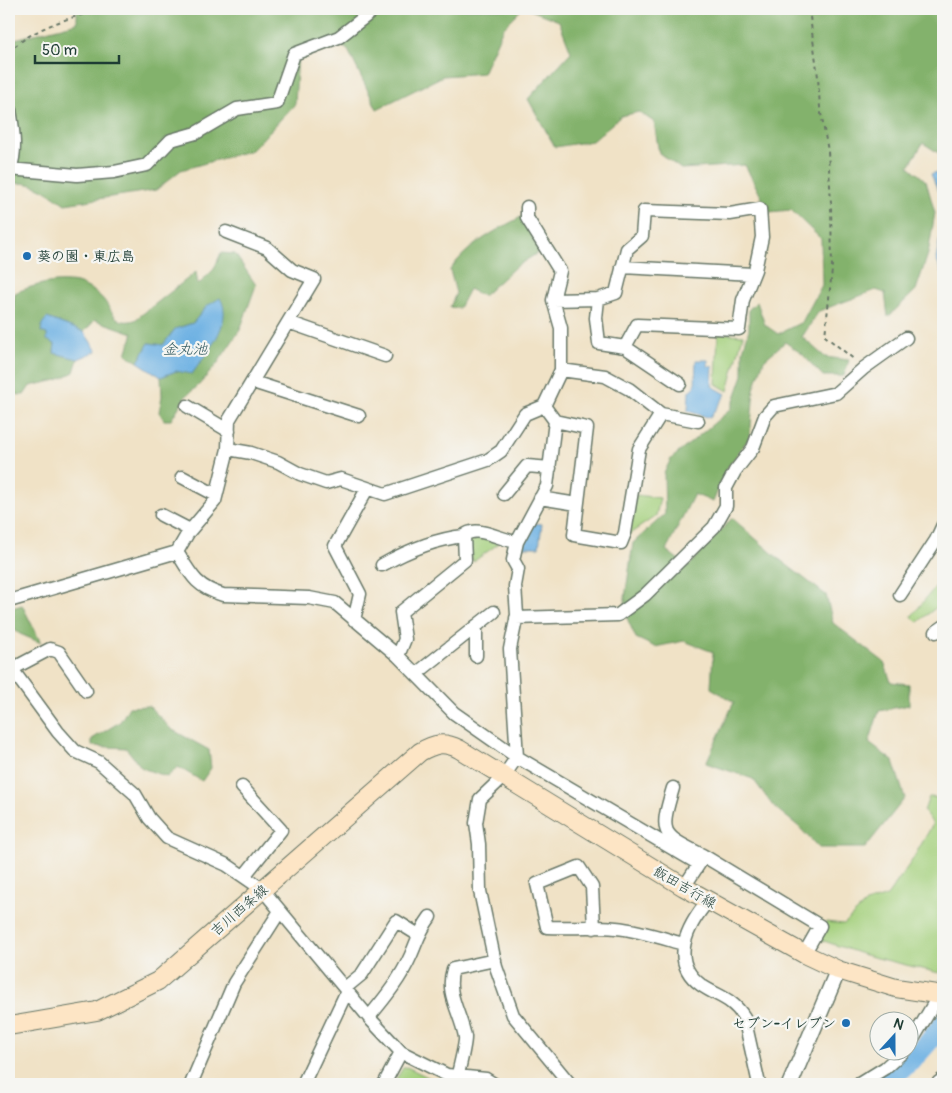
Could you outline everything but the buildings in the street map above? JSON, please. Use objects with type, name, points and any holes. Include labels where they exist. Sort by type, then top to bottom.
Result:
[{"type":"main road","name":"飯田吉行線","points":[[443,744],[458,749],[684,887],[804,954],[838,970],[896,988],[942,993]]},
{"type":"main road","name":"吉川西条線","points":[[9,1026],[97,1011],[158,981],[420,752],[430,746],[443,744]]},
{"type":"street","points":[[9,102],[13,135],[10,169],[78,174],[114,172],[147,165],[171,140],[196,133],[237,109],[277,103],[294,54],[339,37],[374,9]]},
{"type":"street","points":[[228,449],[251,453],[278,462],[300,474],[326,483],[341,479],[385,494],[488,460],[501,450],[525,414],[544,406],[561,370],[561,328],[553,300],[560,271],[527,218],[527,207]]},
{"type":"street","points":[[553,300],[598,299],[616,293],[627,249],[642,236],[644,211],[730,214],[760,209],[762,237],[753,274],[743,300],[739,329],[637,325],[625,347]]},
{"type":"street","points":[[9,601],[178,552],[190,530],[215,501],[228,449],[229,420],[314,279],[292,270],[267,248],[226,232]]},
{"type":"street","points":[[622,267],[753,274]]},
{"type":"street","points":[[598,299],[596,318],[599,343],[625,347],[680,384]]},
{"type":"street","points":[[288,322],[385,356]]},
{"type":"street","points":[[516,618],[618,615],[645,595],[714,527],[726,506],[726,488],[735,471],[753,448],[765,416],[774,406],[836,393],[864,368],[906,338]]},
{"type":"street","points":[[561,370],[605,376],[629,389],[661,414],[698,421]]},
{"type":"street","points":[[253,382],[360,416]]},
{"type":"street","points":[[187,406],[229,432]]},
{"type":"street","points":[[544,406],[555,421],[587,428],[574,535],[621,543],[625,533],[639,449],[661,414]]},
{"type":"street","points":[[555,421],[548,486],[517,542],[513,560],[518,568],[515,586],[516,618],[510,649],[517,757],[503,777],[480,799],[476,823],[479,844],[480,891],[495,960],[513,1015],[570,1084]]},
{"type":"street","points":[[504,494],[527,466],[550,468]]},
{"type":"street","points":[[182,477],[216,495]]},
{"type":"street","points":[[354,620],[360,594],[335,546],[367,489]]},
{"type":"street","points":[[540,498],[577,504]]},
{"type":"street","points":[[161,515],[190,530]]},
{"type":"street","points":[[900,596],[936,540],[943,525]]},
{"type":"street","points":[[382,565],[409,551],[464,536],[469,531],[478,530],[502,540],[517,542]]},
{"type":"street","points":[[398,656],[405,639],[401,612],[465,560],[464,536]]},
{"type":"street","points":[[178,552],[196,582],[210,591],[223,596],[320,599],[335,603],[398,656],[454,713],[517,757],[820,926],[804,954]]},
{"type":"street","points":[[416,674],[494,612]]},
{"type":"street","points":[[476,626],[476,656]]},
{"type":"street","points":[[86,691],[59,652],[50,649],[10,667],[58,732],[76,751],[100,762],[135,794],[149,818],[167,838],[227,865],[262,889],[369,1017],[401,1052],[457,1080],[486,1079],[494,1084]]},
{"type":"street","points":[[242,787],[281,830],[244,876]]},
{"type":"street","points":[[674,788],[665,819],[665,832],[670,838],[702,860]]},
{"type":"street","points":[[684,887],[702,860]]},
{"type":"street","points":[[594,928],[592,887],[580,867],[537,884],[546,927],[594,928],[617,928],[683,944]]},
{"type":"street","points":[[708,901],[691,924],[683,944],[684,961],[702,986],[724,996],[744,1017],[759,1084]]},
{"type":"street","points":[[191,1084],[234,982],[280,911]]},
{"type":"street","points":[[369,1017],[386,997],[410,955],[417,934],[430,917]]},
{"type":"street","points":[[303,1084],[346,989],[362,974],[396,921],[417,934]]},
{"type":"street","points":[[457,1080],[466,1038],[450,991],[450,979],[454,969],[495,960]]},
{"type":"street","points":[[790,1084],[838,970]]},
{"type":"street","points":[[920,1028],[942,993]]},
{"type":"street","points":[[384,1084],[401,1052]]},
{"type":"street","points":[[859,1084],[885,1068],[894,1060]]},
{"type":"street","points":[[938,1084],[943,1080]]},
{"type":"path","points":[[9,52],[21,40],[76,16],[107,9]]},
{"type":"path","points":[[809,9],[820,108],[828,151],[831,203],[832,270],[825,336],[864,368]]},
{"type":"green space","points":[[77,9],[522,9],[503,28],[483,73],[443,76],[377,109],[348,50],[337,43],[298,54],[295,104],[252,150],[181,170],[156,190],[65,204],[38,187],[24,183],[9,185],[9,33],[15,39],[77,23]]},
{"type":"green space","points":[[528,9],[943,9],[943,156],[923,143],[909,166],[926,181],[935,213],[928,254],[916,290],[888,317],[885,293],[876,290],[819,311],[802,337],[825,357],[849,360],[844,376],[823,376],[802,354],[785,342],[764,360],[754,389],[750,437],[727,468],[713,502],[694,494],[666,550],[688,567],[732,518],[779,559],[826,595],[833,623],[884,662],[891,682],[909,684],[909,705],[879,711],[869,743],[893,761],[905,798],[865,848],[819,848],[798,826],[773,806],[753,779],[706,763],[734,702],[711,688],[713,652],[684,641],[655,647],[636,638],[626,616],[625,598],[633,543],[665,514],[664,473],[671,459],[731,409],[743,375],[743,351],[749,329],[749,309],[757,302],[765,325],[778,334],[802,322],[822,285],[821,239],[791,210],[769,212],[745,165],[681,169],[659,153],[654,122],[639,112],[621,116],[592,141],[555,147],[528,99],[571,52],[559,21]]},
{"type":"green space","points":[[523,216],[539,252],[514,268],[483,296],[469,289],[459,308],[450,307],[456,293],[450,270],[457,261],[483,239]]},
{"type":"green space","points":[[221,253],[235,254],[256,285],[240,330],[217,364],[199,385],[185,397],[171,420],[164,420],[159,412],[162,396],[161,377],[176,371],[207,306],[193,323],[175,329],[163,345],[149,343],[138,362],[126,354],[133,333],[95,320],[84,332],[47,318],[47,334],[55,344],[54,353],[78,359],[74,372],[58,380],[30,386],[24,395],[9,394],[9,332],[15,293],[46,283],[72,282],[92,290],[101,297],[119,319],[123,321],[135,320],[196,272],[198,285],[214,269]]},
{"type":"green space","points":[[718,333],[743,335],[728,391],[716,384]]},
{"type":"green space","points":[[636,495],[660,498],[656,516],[628,535]]},
{"type":"green space","points":[[471,535],[493,540],[498,544],[473,562],[467,541]]},
{"type":"green space","points":[[943,577],[943,602],[918,622],[911,617]]},
{"type":"green space","points":[[22,605],[41,643],[20,634],[9,626],[9,609]]},
{"type":"green space","points":[[149,706],[171,729],[209,750],[211,768],[202,781],[178,767],[167,777],[142,768],[126,748],[92,746],[92,739],[120,722],[129,707]]},
{"type":"green space","points":[[929,797],[943,798],[943,966],[939,973],[865,955],[818,939],[826,922],[844,924],[866,903],[887,896],[911,862],[933,824],[924,811]]},
{"type":"green space","points":[[407,1067],[442,1084],[393,1084],[403,1068]]},
{"type":"water","points":[[938,172],[943,174],[943,215],[940,195],[931,174]]},
{"type":"water","points":[[943,221],[943,275],[936,259]]},
{"type":"water","name":"金丸池","points":[[220,298],[224,307],[221,328],[211,348],[192,374],[176,371],[161,377],[138,362],[149,343],[163,345],[175,329],[193,323],[207,306]]},
{"type":"water","points":[[47,318],[84,332],[97,351],[78,359],[54,353],[55,344],[47,340],[47,334],[41,332],[42,324]]},
{"type":"water","points":[[696,360],[708,360],[708,366],[713,367],[712,386],[726,394],[710,418],[688,411],[689,391],[695,386]]},
{"type":"water","points":[[532,523],[542,524],[539,547],[519,547]]},
{"type":"waterway","points":[[881,1084],[899,1072],[915,1057],[943,1023]]},
{"type":"place","name":"葵の園・東広島","points":[[27,256]]},
{"type":"place","name":"セブン-イレブン","points":[[846,1023]]}]
